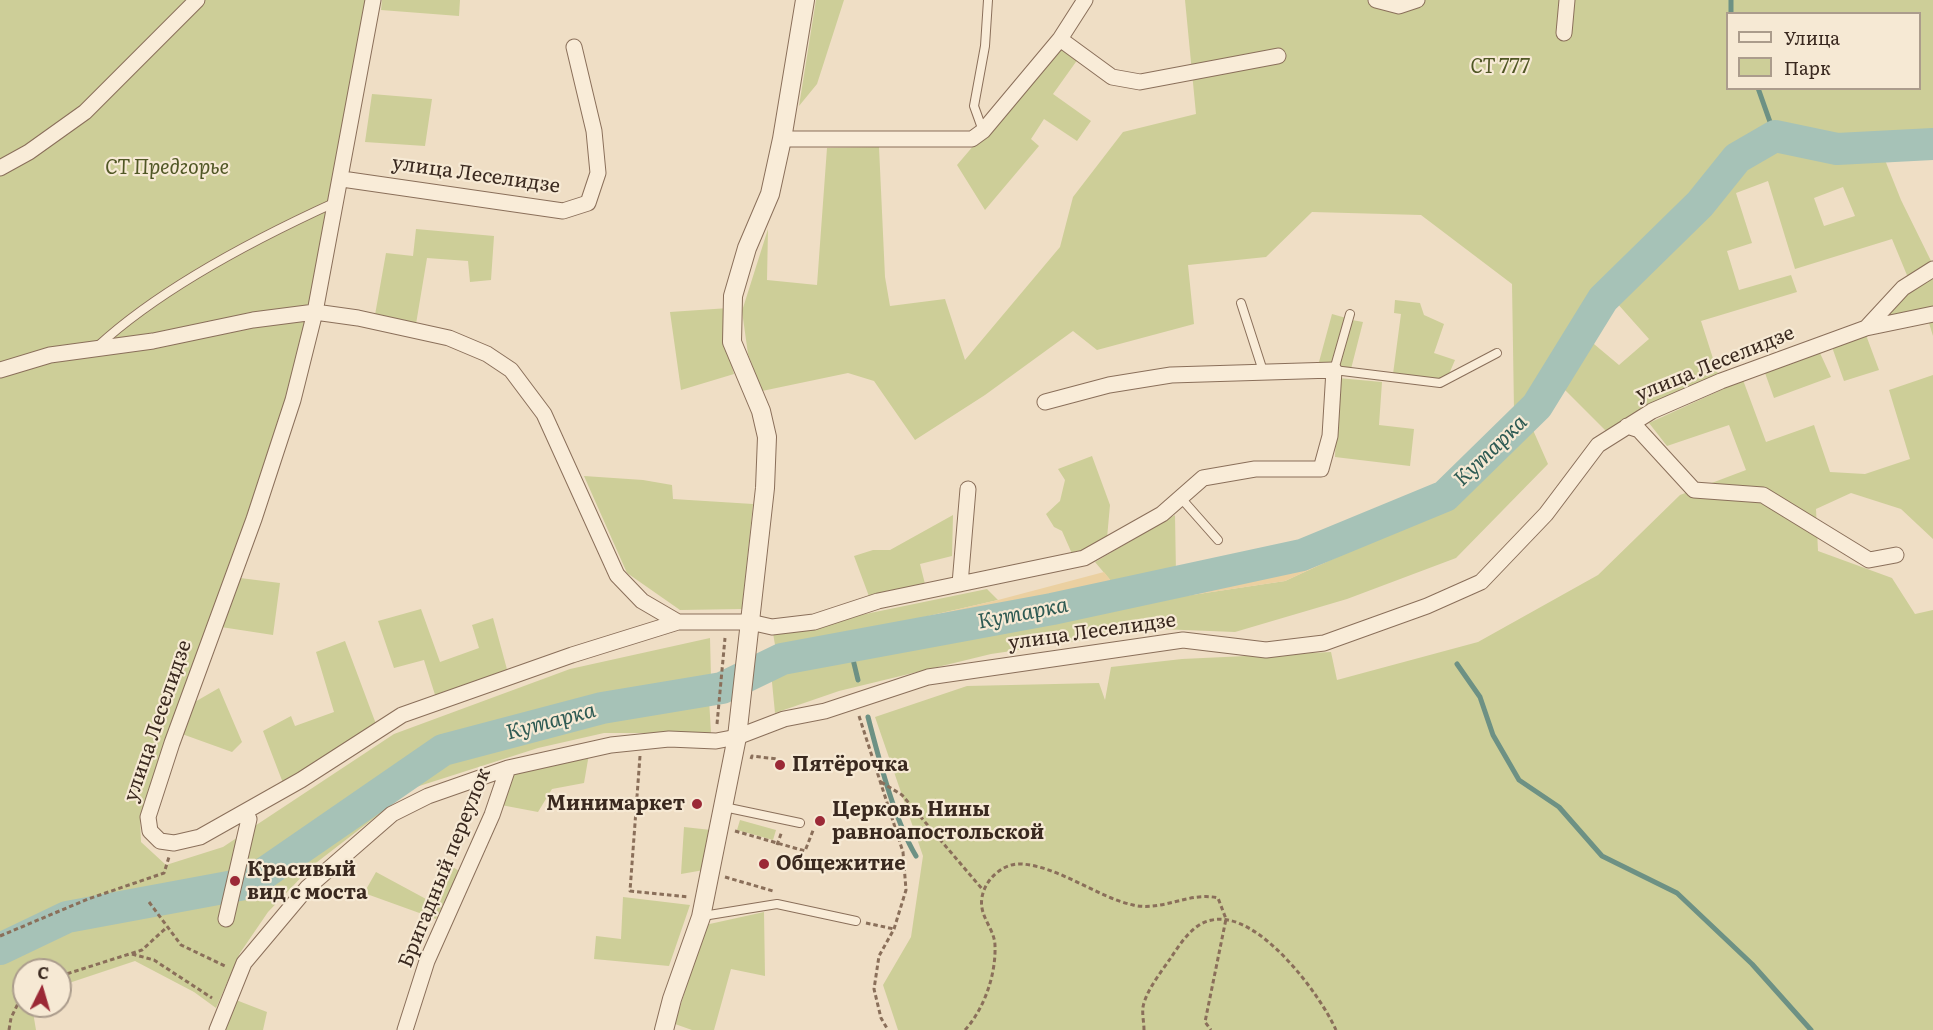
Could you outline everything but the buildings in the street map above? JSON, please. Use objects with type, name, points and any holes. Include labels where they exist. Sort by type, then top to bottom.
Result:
[{"type":"street","points":[[0,168],[29,152],[84,112],[196,0]]},
{"type":"street","name":"улица Леселидзе","points":[[174,843],[160,841],[150,831],[148,818],[172,743],[254,519],[293,400],[315,312],[342,179],[373,0]]},
{"type":"street","points":[[664,1030],[672,999],[703,908],[738,729],[765,488],[767,437],[761,411],[732,342],[733,296],[747,248],[770,194],[782,139],[805,0]]},
{"type":"street","points":[[782,139],[958,141],[972,139],[983,131],[1060,39],[1085,0]]},
{"type":"street","points":[[1376,0],[1398,6],[1417,0]]},
{"type":"street","points":[[1564,33],[1567,0]]},
{"type":"street","points":[[1060,39],[1112,77],[1140,82],[1278,56]]},
{"type":"street","name":"улица Леселидзе","points":[[342,179],[563,211],[588,203],[598,173],[594,131],[574,47]]},
{"type":"street","name":"улица Леселидзе","points":[[1866,328],[1903,288],[1933,269]]},
{"type":"street","points":[[0,370],[50,355],[315,312],[358,318],[449,338],[487,354],[511,370],[544,414],[617,575],[642,601],[678,622]]},
{"type":"street","name":"улица Леселидзе","points":[[508,768],[610,745],[669,739],[716,741],[738,729],[825,711],[928,677],[1183,640],[1266,650],[1324,642],[1427,606],[1481,582],[1546,514],[1598,445],[1652,411],[1721,381],[1866,328],[1933,314]]},
{"type":"street","points":[[174,843],[200,837],[210,832],[301,780],[402,715],[572,655],[678,622],[750,622],[772,627],[814,622],[878,601],[1084,558],[1162,514],[1203,478],[1255,469],[1321,469],[1330,436],[1334,370],[1171,375],[1109,385],[1045,402]]},
{"type":"street","points":[[1627,426],[1639,430],[1694,490],[1763,495],[1869,560],[1896,555]]},
{"type":"street","points":[[960,584],[968,489]]},
{"type":"street","name":"Бригадный переулок","points":[[217,1030],[244,963],[307,888],[392,814],[428,795],[508,768]]},
{"type":"street","name":"Бригадный переулок","points":[[405,1030],[427,961],[484,835],[508,768]]},
{"type":"street","points":[[226,919],[249,819]]},
{"type":"lane","points":[[983,131],[974,106],[985,46],[988,0]]},
{"type":"lane","points":[[94,349],[129,317],[290,222],[337,201]]},
{"type":"lane","points":[[1241,303],[1263,371]]},
{"type":"lane","points":[[1350,314],[1334,370],[1440,383],[1497,353]]},
{"type":"lane","points":[[1180,497],[1218,540]]},
{"type":"lane","points":[[723,807],[800,823]]},
{"type":"lane","points":[[703,908],[777,904],[856,921]]},
{"type":"path","points":[[717,722],[725,639]]},
{"type":"path","points":[[855,700],[903,852],[906,890],[894,929],[879,956],[874,988],[881,1018],[888,1030]]},
{"type":"path","points":[[642,742],[630,891],[703,908]]},
{"type":"path","points":[[750,767],[752,756],[777,759],[777,769],[769,768]]},
{"type":"path","points":[[879,781],[902,795],[983,890]]},
{"type":"path","points":[[732,842],[735,831],[805,851],[814,828]]},
{"type":"path","points":[[778,844],[782,829]]},
{"type":"path","points":[[0,936],[88,899],[164,873],[174,843]]},
{"type":"path","points":[[965,1030],[973,1021],[990,985],[994,963],[995,944],[990,924],[982,909],[983,890],[999,869],[1021,864],[1070,879],[1134,906],[1162,905],[1205,895],[1218,898],[1226,918],[1205,1022],[1211,1030]]},
{"type":"path","points":[[723,876],[780,893]]},
{"type":"path","points":[[149,902],[181,945],[240,973]]},
{"type":"path","points":[[1144,1030],[1143,1007],[1160,974],[1186,936],[1210,920],[1226,918],[1260,935],[1287,959],[1328,1012],[1336,1030]]},
{"type":"path","points":[[856,921],[894,929]]},
{"type":"path","points":[[72,972],[142,950],[167,927]]},
{"type":"path","points":[[129,954],[154,960],[190,981],[226,1008]]},
{"type":"green space","name":"СТ Предгорье","points":[[0,0],[367,0],[329,212],[289,397],[250,520],[140,820],[141,842],[166,865],[223,847],[394,734],[570,669],[710,638],[711,678],[660,683],[464,730],[416,757],[255,865],[0,940]]},
{"type":"green space","points":[[382,0],[460,0],[459,16],[381,10]]},
{"type":"green space","points":[[816,0],[844,0],[817,84],[799,106]]},
{"type":"green space","name":"СТ 777","points":[[1185,0],[1933,0],[1933,153],[1883,155],[1901,200],[1933,265],[1909,280],[1892,239],[1795,269],[1768,181],[1736,193],[1752,243],[1727,251],[1739,290],[1791,275],[1797,292],[1701,321],[1718,374],[1643,407],[1608,433],[1562,387],[1588,339],[1619,365],[1649,339],[1616,302],[1602,313],[1580,317],[1527,406],[1514,410],[1512,284],[1421,215],[1312,212],[1266,257],[1188,265],[1194,324],[1097,350],[1073,331],[985,395],[915,440],[874,381],[848,373],[762,391],[748,354],[742,311],[768,229],[767,280],[817,285],[827,148],[879,147],[885,277],[890,306],[945,299],[965,360],[1060,247],[1073,197],[1123,132],[1196,114]],"holes":[[[1843,187],[1855,216],[1824,226],[1814,198]]]},
{"type":"green space","points":[[1061,43],[1078,59],[1053,94],[1091,121],[1077,141],[1044,119],[1031,139],[1039,146],[985,210],[957,165]]},
{"type":"green space","points":[[372,94],[432,99],[425,146],[365,142]]},
{"type":"green space","points":[[416,229],[494,236],[491,280],[470,282],[468,261],[427,258],[416,324],[375,315],[386,253],[413,256]]},
{"type":"green space","points":[[1933,277],[1933,336],[1925,310],[1883,321],[1904,293]]},
{"type":"green space","points":[[1395,300],[1420,303],[1424,315],[1444,324],[1434,353],[1455,360],[1449,374],[1441,379],[1393,374],[1401,314],[1394,313]]},
{"type":"green space","points":[[729,308],[727,349],[734,374],[681,390],[670,312]]},
{"type":"green space","points":[[1332,314],[1346,318],[1332,365],[1319,362]]},
{"type":"green space","points":[[1352,320],[1363,322],[1351,369],[1339,367]]},
{"type":"green space","points":[[1866,335],[1879,370],[1844,381],[1832,347]]},
{"type":"green space","points":[[1820,353],[1831,377],[1774,398],[1765,373]]},
{"type":"green space","points":[[1933,375],[1933,539],[1901,509],[1851,493],[1816,509],[1818,551],[1892,578],[1915,614],[1933,610],[1933,1030],[898,1030],[883,985],[911,937],[923,856],[875,717],[967,686],[1099,683],[1105,700],[1111,667],[1182,659],[1331,652],[1337,680],[1478,642],[1598,575],[1680,495],[1746,470],[1729,425],[1667,446],[1649,423],[1743,380],[1766,442],[1814,425],[1830,472],[1865,474],[1910,459],[1889,390]]},
{"type":"green space","points":[[1338,378],[1382,382],[1379,425],[1414,429],[1410,466],[1335,457]]},
{"type":"green space","points":[[1533,430],[1548,464],[1456,558],[1347,599],[1235,632],[1159,629],[991,654],[839,691],[775,713],[771,672],[792,666],[1145,602],[1285,581],[1463,499]]},
{"type":"green space","points":[[1092,456],[1110,505],[1107,538],[1073,556],[1062,531],[1054,527],[1046,514],[1060,501],[1065,480],[1058,469]]},
{"type":"green space","points":[[584,476],[643,480],[672,485],[673,499],[753,504],[742,609],[680,610],[627,573]]},
{"type":"green space","points":[[953,515],[952,556],[920,564],[926,588],[870,599],[854,556],[873,550],[890,550]]},
{"type":"green space","points":[[1175,515],[1176,574],[1116,587],[1095,562]]},
{"type":"green space","points":[[240,578],[280,583],[273,635],[221,627]]},
{"type":"green space","points":[[987,589],[998,600],[776,651],[773,633]]},
{"type":"green space","points":[[421,609],[440,662],[479,648],[472,625],[493,618],[508,673],[436,698],[424,660],[394,668],[378,621]]},
{"type":"green space","points":[[345,641],[376,724],[283,783],[263,731],[291,716],[295,726],[334,712],[316,652]]},
{"type":"green space","points":[[219,688],[242,742],[232,752],[182,734],[193,703]]},
{"type":"green space","points":[[709,699],[711,733],[604,733],[538,748],[413,788],[312,866],[268,912],[240,953],[216,1008],[194,992],[135,961],[72,982],[72,958],[12,958],[12,1018],[34,1018],[36,1030],[0,1030],[0,960],[68,928],[129,920],[207,903],[246,899],[442,756],[600,717]]},
{"type":"green space","points":[[589,754],[584,783],[552,789],[538,812],[501,805],[513,771]]},
{"type":"green space","points":[[740,820],[776,830],[773,840],[737,830]]},
{"type":"green space","points":[[684,827],[711,830],[704,870],[681,874]]},
{"type":"green space","points":[[447,863],[459,871],[436,919],[364,893],[376,872],[426,899]]},
{"type":"green space","points":[[623,897],[690,905],[669,966],[594,959],[596,936],[621,939]]},
{"type":"green space","points":[[764,912],[765,976],[731,969],[714,1030],[692,1030],[675,1024],[705,925]]},
{"type":"green space","points":[[236,1000],[267,1012],[263,1030],[221,1030]]},
{"type":"sand","points":[[1602,313],[1556,397],[1533,430],[1463,499],[1285,581],[1145,602],[792,666],[709,699],[600,717],[442,756],[246,899],[207,903],[129,920],[68,928],[0,960],[0,940],[69,911],[255,865],[416,757],[464,730],[660,683],[711,678],[776,651],[998,600],[1104,572],[1116,587],[1300,548],[1442,486],[1514,410],[1527,405],[1580,317]]},
{"type":"waterway","points":[[1731,0],[1731,12]]},
{"type":"waterway","points":[[1759,90],[1775,136]]},
{"type":"waterway","name":"Кутарка","points":[[0,949],[67,917],[250,883],[443,750],[602,708],[722,688],[782,659],[1052,609],[1302,555],[1445,496],[1537,406],[1603,299],[1700,204],[1737,158],[1775,136],[1837,149],[1933,144]]},
{"type":"waterway","points":[[850,647],[858,680]]},
{"type":"waterway","points":[[1457,664],[1480,697],[1493,735],[1519,780],[1559,807],[1602,856],[1677,893],[1752,964],[1811,1030]]},
{"type":"waterway","points":[[868,717],[894,807],[916,856]]},
{"type":"place","name":"Пятёрочка","points":[[780,765]]},
{"type":"place","name":"Минимаркет","points":[[697,804]]},
{"type":"place","name":"Церковь Нины равноапостольской","points":[[820,821]]},
{"type":"place","name":"Общежитие","points":[[764,864]]},
{"type":"place","name":"Красивый вид с моста","points":[[235,881]]}]
